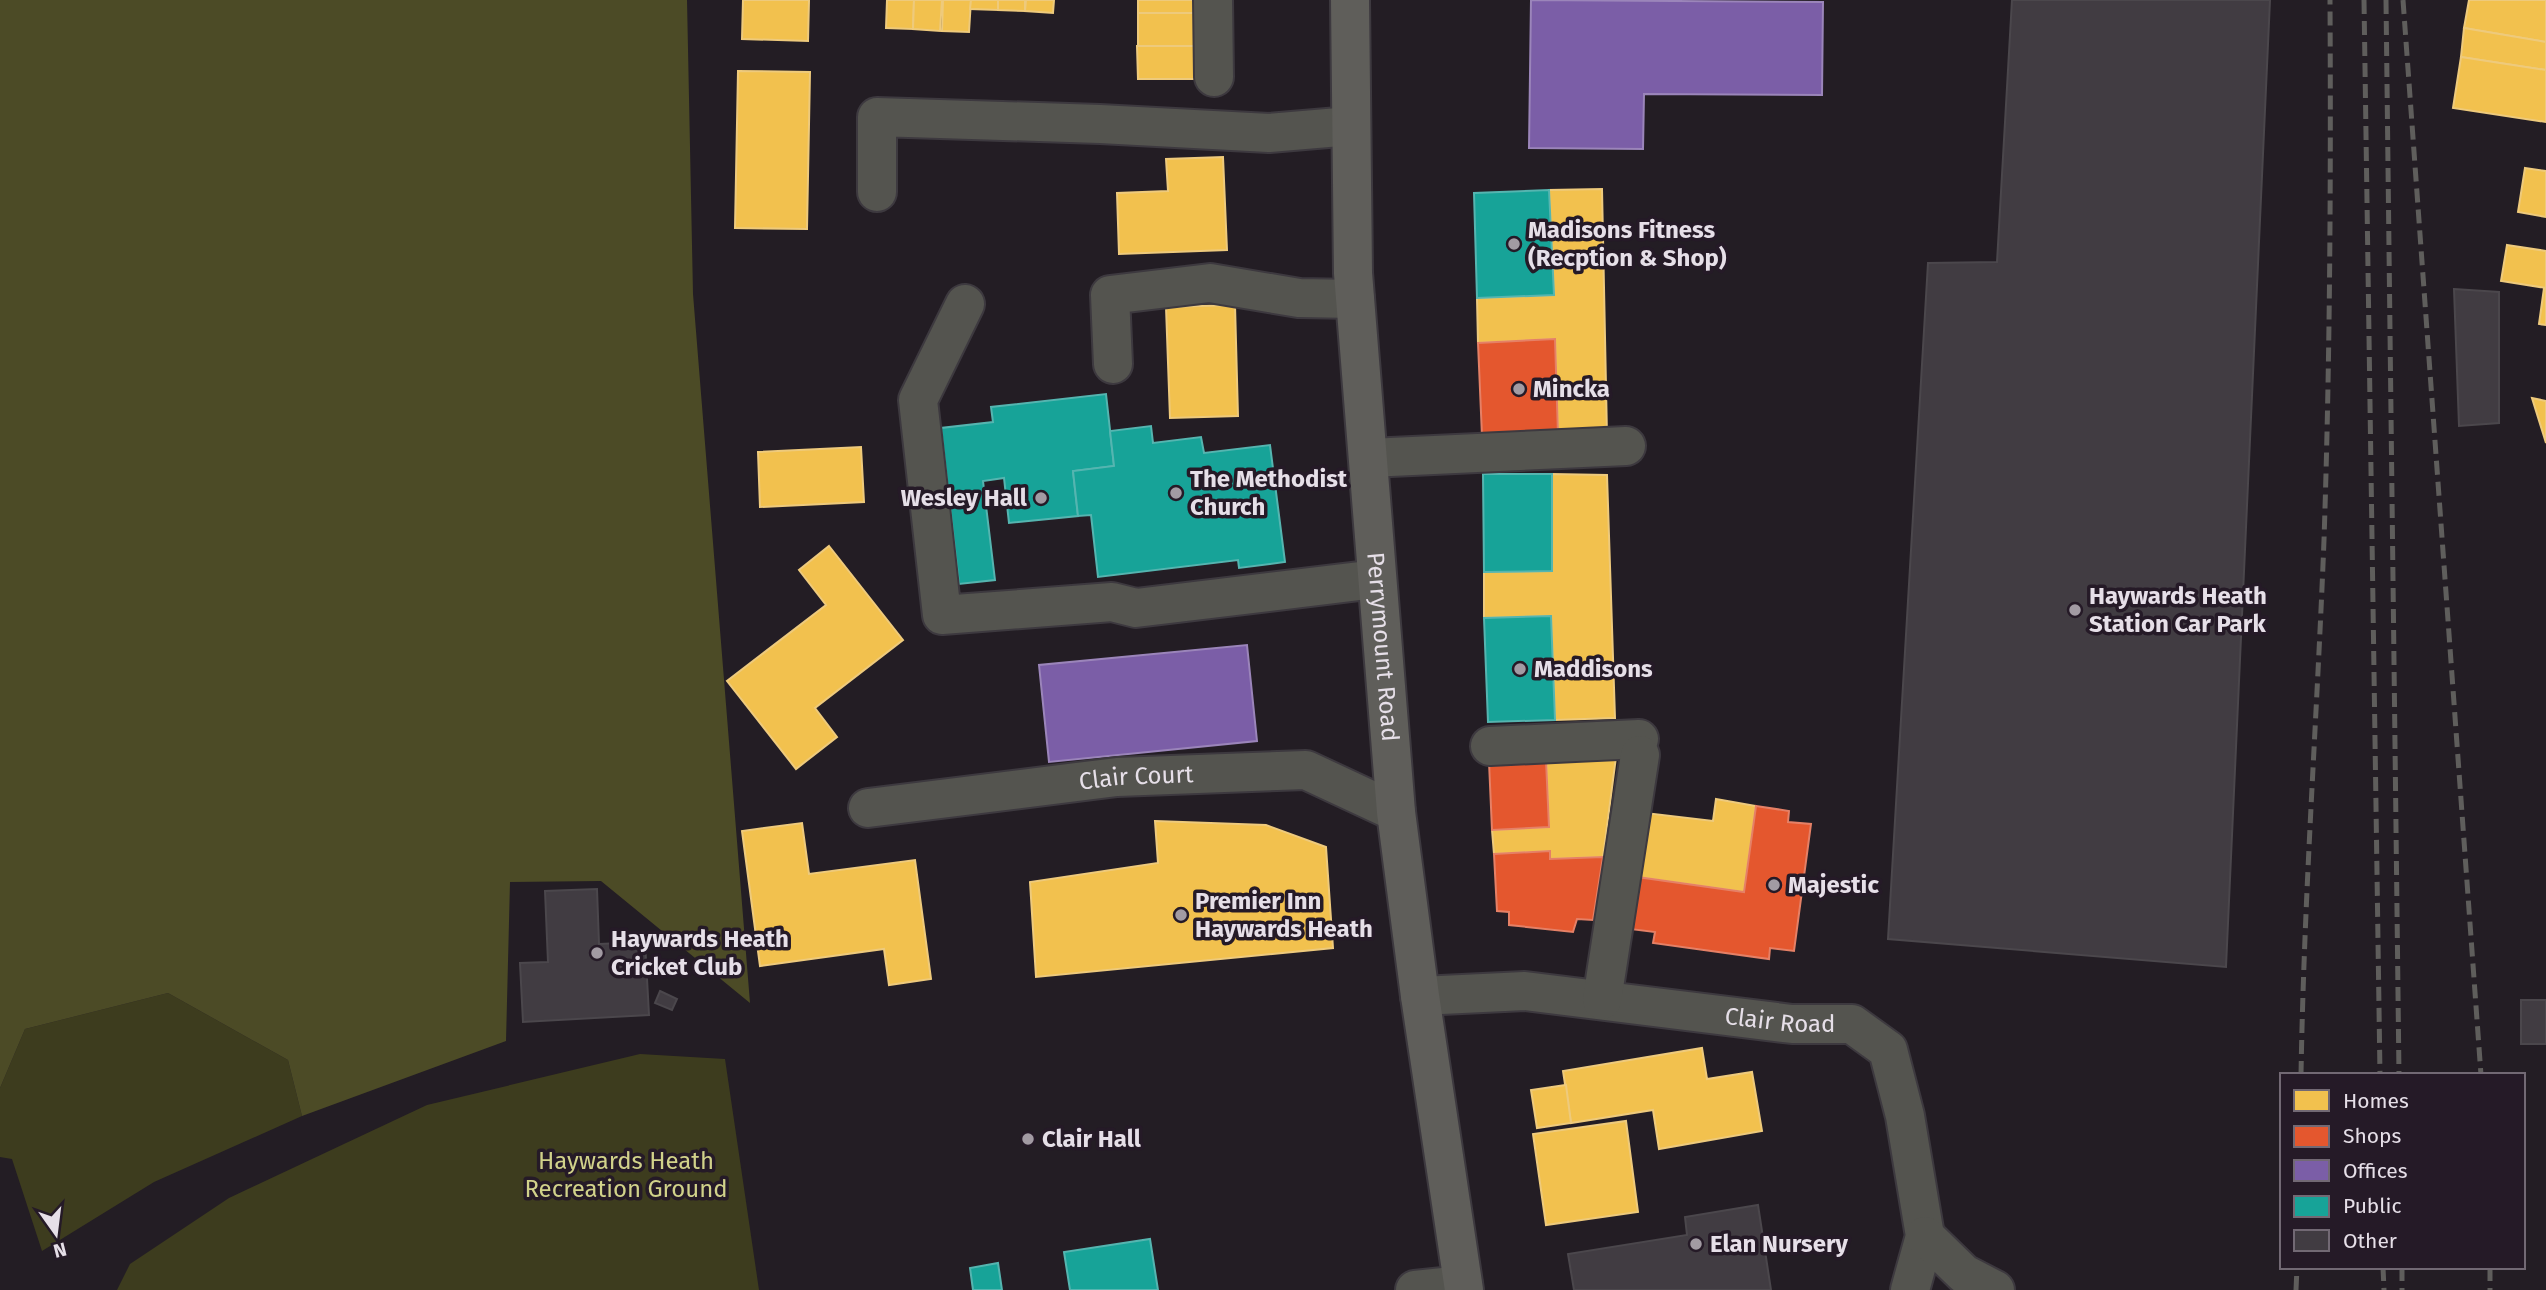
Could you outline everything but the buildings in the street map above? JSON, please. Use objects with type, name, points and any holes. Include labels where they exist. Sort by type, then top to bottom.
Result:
[{"type":"main road","name":"Perrymount Road","points":[[1350,0],[1355,299],[1396,812],[1463,1288]]},
{"type":"street","points":[[1213,0],[1214,77]]},
{"type":"street","points":[[877,192],[877,117],[1100,124],[1269,133],[1351,126]]},
{"type":"street","points":[[1113,364],[1110,295],[1210,283],[1299,298],[1355,299]]},
{"type":"street","points":[[965,304],[918,400],[942,615],[1112,602],[1136,608],[1376,579]]},
{"type":"street","points":[[1369,458],[1626,446]]},
{"type":"street","points":[[1490,747],[1640,747],[1602,1000]]},
{"type":"street","name":"Clair Court","points":[[868,808],[1117,777],[1306,770],[1396,812]]},
{"type":"street","name":"Clair Road","points":[[1420,996],[1525,991],[1792,1024],[1852,1024],[1888,1050],[1905,1116],[1925,1236],[1910,1290]]},
{"type":"street","points":[[1925,1236],[1964,1274],[1996,1290]]},
{"type":"street","points":[[1415,1290],[1463,1288]]},
{"type":"green space","points":[[168,993],[288,1060],[302,1116],[154,1182],[42,1251],[12,1159],[0,1157],[0,1088],[25,1029]]},
{"type":"green space","name":"Haywards Heath Recreation Ground","points":[[640,1054],[725,1059],[759,1290],[117,1290],[130,1264],[229,1198],[427,1105]]},
{"type":"shaded area","points":[[0,0],[687,0],[693,294],[750,1003],[601,881],[510,882],[506,1041],[302,1116],[288,1060],[168,993],[25,1029],[0,1088]]},
{"type":"railway","points":[[2301,1073],[2326,472],[2330,270],[2330,0]]},
{"type":"railway","points":[[2364,0],[2380,1073]]},
{"type":"railway","points":[[2386,0],[2399,1073]]},
{"type":"railway","points":[[2403,0],[2481,1073]]},
{"type":"railway","points":[[2296,1290],[2297,1269]]},
{"type":"railway","points":[[2383,1269],[2384,1290]]},
{"type":"railway","points":[[2402,1269],[2402,1290]]},
{"type":"railway","points":[[2490,1269],[2490,1290]]},
{"type":"place","name":"Madisons Fitness (Recption & Shop)","points":[[1514,244]]},
{"type":"place","name":"Mincka","points":[[1519,389]]},
{"type":"place","name":"The Methodist Church","points":[[1176,493]]},
{"type":"place","name":"Wesley Hall","points":[[1041,498]]},
{"type":"place","name":"Haywards Heath Station Car Park","points":[[2075,610]]},
{"type":"place","name":"Maddisons","points":[[1520,669]]},
{"type":"place","name":"Majestic","points":[[1774,885]]},
{"type":"place","name":"Premier Inn Haywards Heath","points":[[1181,915]]},
{"type":"place","name":"Haywards Heath Cricket Club","points":[[597,953]]},
{"type":"place","name":"Clair Hall","points":[[1028,1139]]},
{"type":"place","name":"Elan Nursery","points":[[1696,1244]]}]
